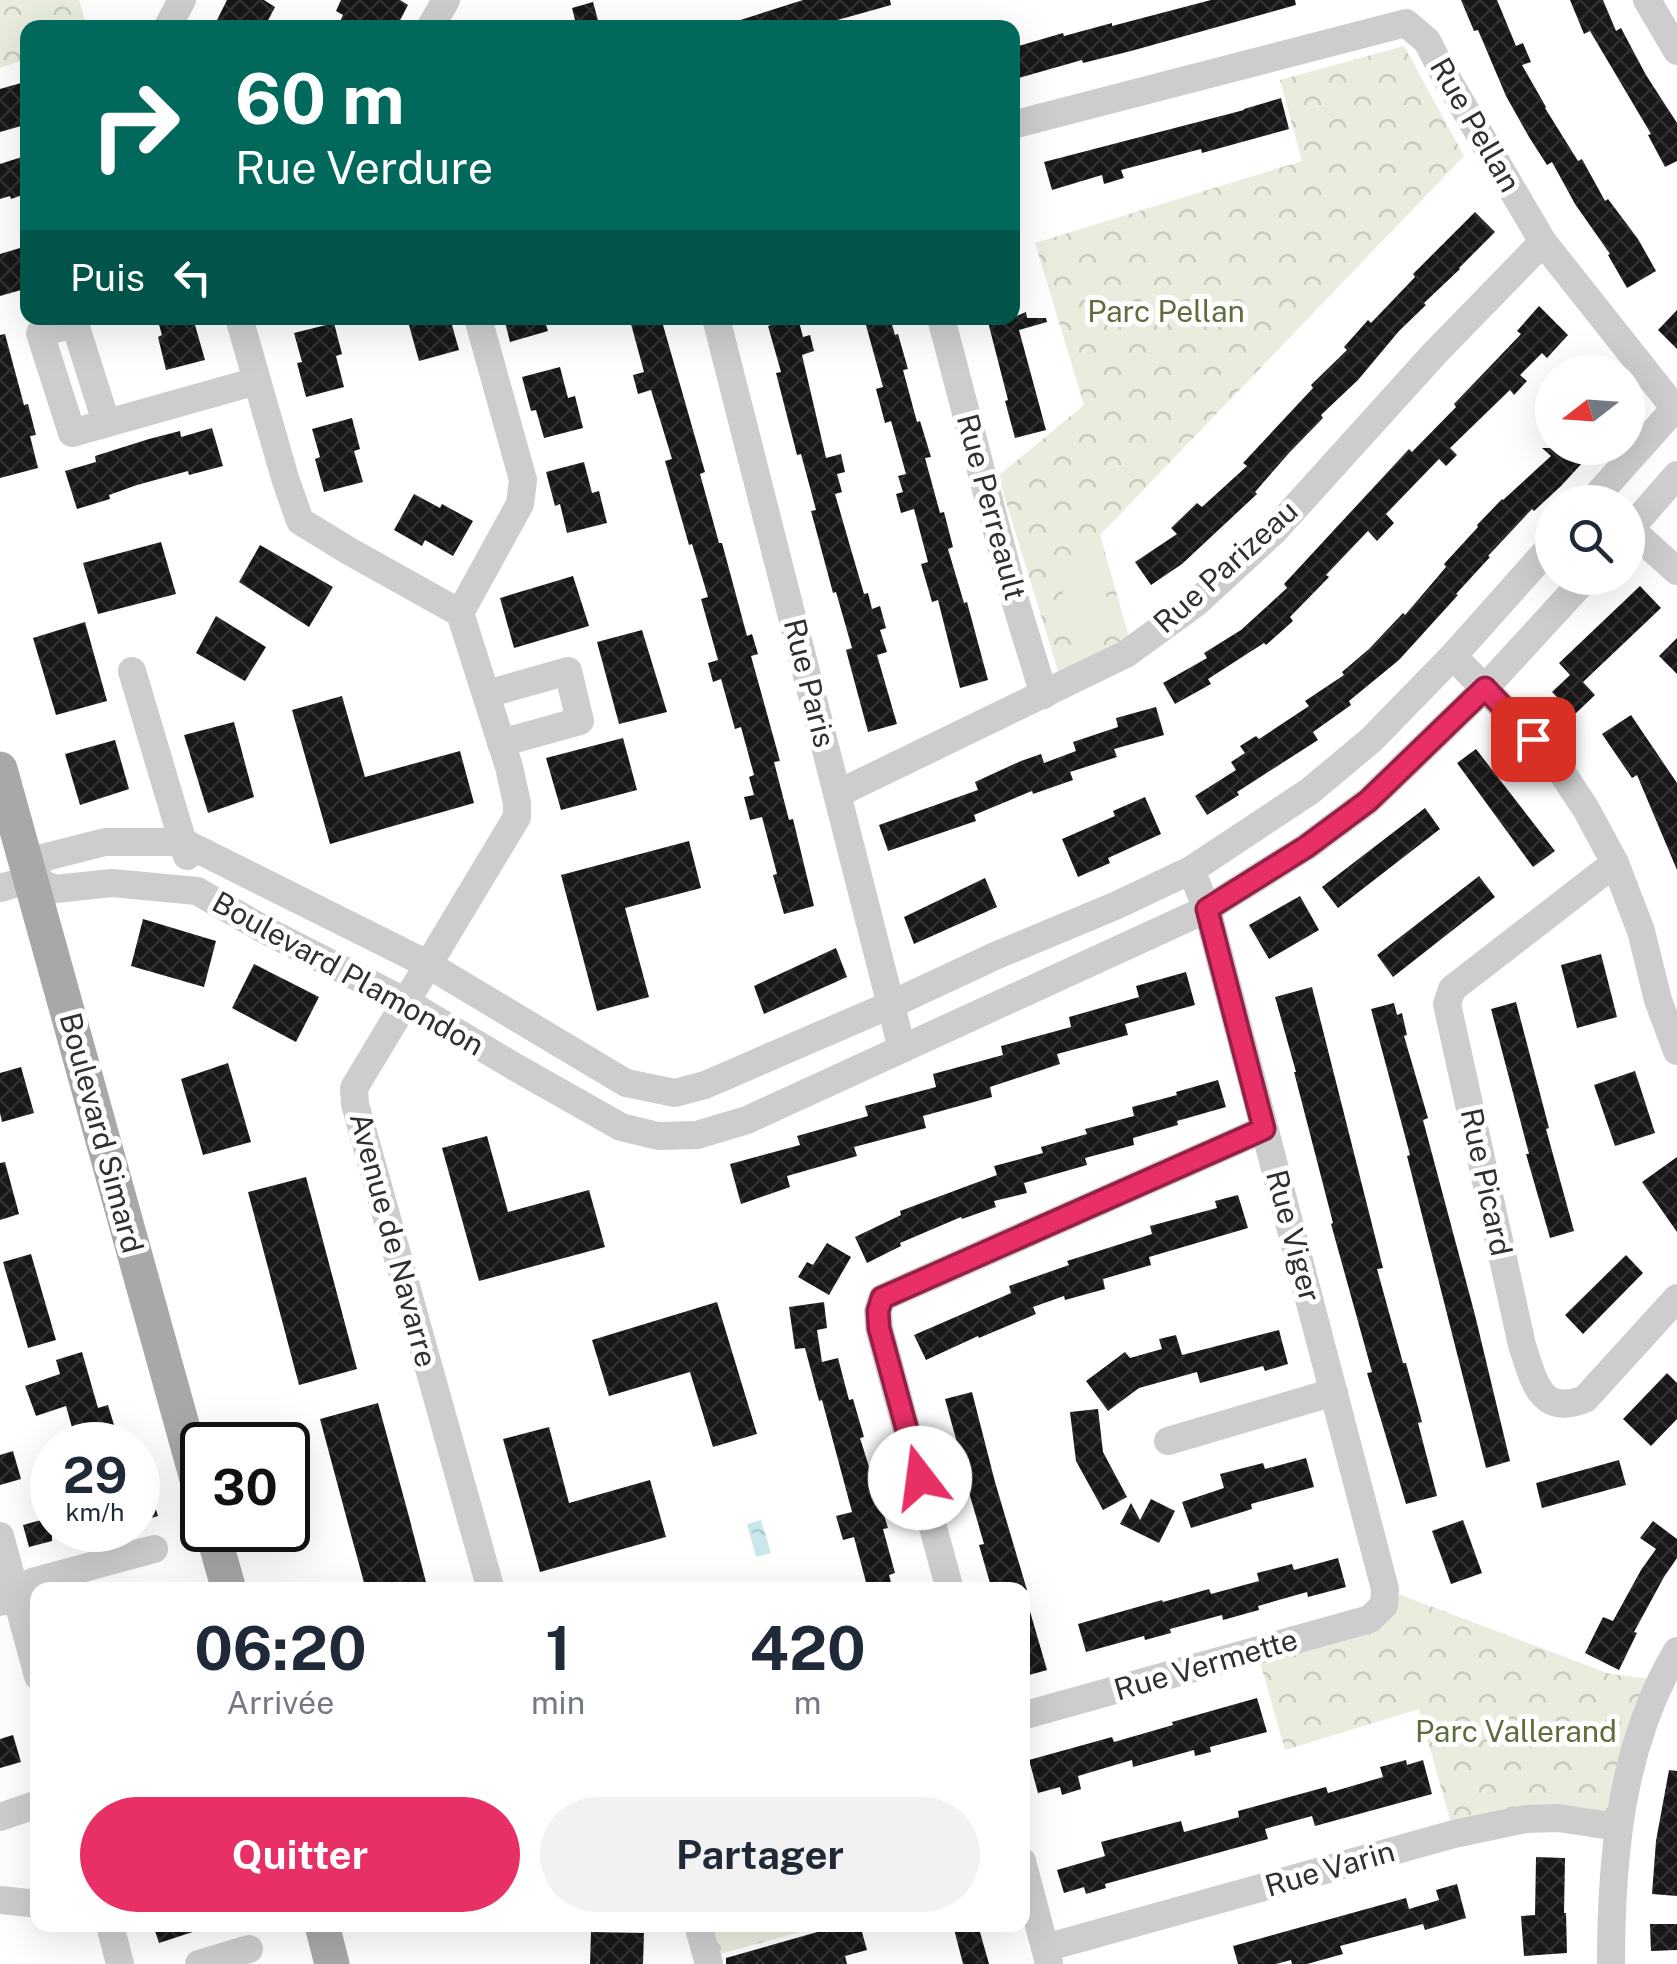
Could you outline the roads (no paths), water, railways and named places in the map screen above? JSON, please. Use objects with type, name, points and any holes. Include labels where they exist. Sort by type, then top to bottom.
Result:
[{"type":"main road","name":"Boulevard Simard","points":[[0,769],[15,884],[180,1425]]},
{"type":"main road","points":[[218,1552],[226,1582]]},
{"type":"main road","points":[[324,1932],[332,1964]]},
{"type":"street","points":[[1648,0],[1677,51]]},
{"type":"street","name":"Rue Pellan","points":[[1020,123],[1406,23],[1427,41],[1543,242],[1676,408]]},
{"type":"street","name":"Rue Parizeau","points":[[837,794],[1126,654],[1196,603],[1273,532],[1434,354],[1543,242]]},
{"type":"street","points":[[241,325],[300,520],[460,613],[520,504],[523,480],[480,325]]},
{"type":"street","name":"Rue Paris","points":[[718,325],[902,1048]]},
{"type":"street","name":"Rue Perreault","points":[[944,325],[1044,695]]},
{"type":"street","points":[[106,422],[257,381]]},
{"type":"street","points":[[1610,485],[1676,408]]},
{"type":"street","points":[[1645,511],[1677,476]]},
{"type":"street","points":[[1645,544],[1677,571]]},
{"type":"street","name":"Boulevard Plamondon","points":[[15,884],[42,858],[105,842],[183,842],[427,964],[626,1083],[676,1093],[705,1085],[890,1005],[1191,870],[1310,791],[1371,740],[1535,564]]},
{"type":"street","name":"Boulevard Plamondon","points":[[15,884],[56,888],[112,883],[197,891],[406,1002],[621,1127],[658,1136],[697,1135],[747,1120],[1207,909],[1306,847],[1368,801],[1485,688],[1570,595]]},
{"type":"street","name":"Avenue de Navarre","points":[[460,613],[501,742],[517,817],[354,1088],[355,1104],[488,1582]]},
{"type":"street","points":[[1453,656],[1553,759],[1586,809],[1616,862],[1677,1051]]},
{"type":"street","points":[[132,671],[197,891]]},
{"type":"street","points":[[486,694],[568,671],[580,721],[501,742]]},
{"type":"street","name":"Rue Picard","points":[[1616,862],[1452,989],[1447,1004],[1522,1345],[1537,1389],[1554,1404],[1570,1405],[1585,1399],[1677,1298]]},
{"type":"street","name":"Rue Viger","points":[[1191,870],[1207,909],[1334,1392],[1385,1589],[1384,1606]]},
{"type":"street","points":[[948,1582],[879,1328],[882,1298],[1264,1129]]},
{"type":"street","points":[[1168,1441],[1334,1392]]},
{"type":"street","points":[[0,1536],[8,1600],[30,1656]]},
{"type":"street","points":[[32,1582],[143,1552]]},
{"type":"street","points":[[8,1600],[30,1584]]},
{"type":"street","name":"Rue Vermette","points":[[1030,1714],[1370,1619],[1384,1606]]},
{"type":"street","points":[[1611,1964],[1618,1826],[1634,1747],[1659,1680],[1677,1650]]},
{"type":"street","points":[[0,1817],[30,1807]]},
{"type":"street","name":"Rue Varin","points":[[1048,1956],[1436,1839],[1526,1818],[1618,1826]]},
{"type":"street","points":[[1030,1890],[1048,1956]]},
{"type":"street","points":[[0,1900],[30,1903]]},
{"type":"street","points":[[112,1932],[120,1964]]},
{"type":"street","points":[[700,1932],[709,1964]]},
{"type":"street","points":[[199,1964],[249,1949]]},
{"type":"water","points":[[761,1520],[771,1553],[756,1557],[747,1524]]},
{"type":"park label","name":"Parc Pellan","points":[[1166,312]]},
{"type":"park label","name":"Parc Vallerand","points":[[1516,1732]]}]
